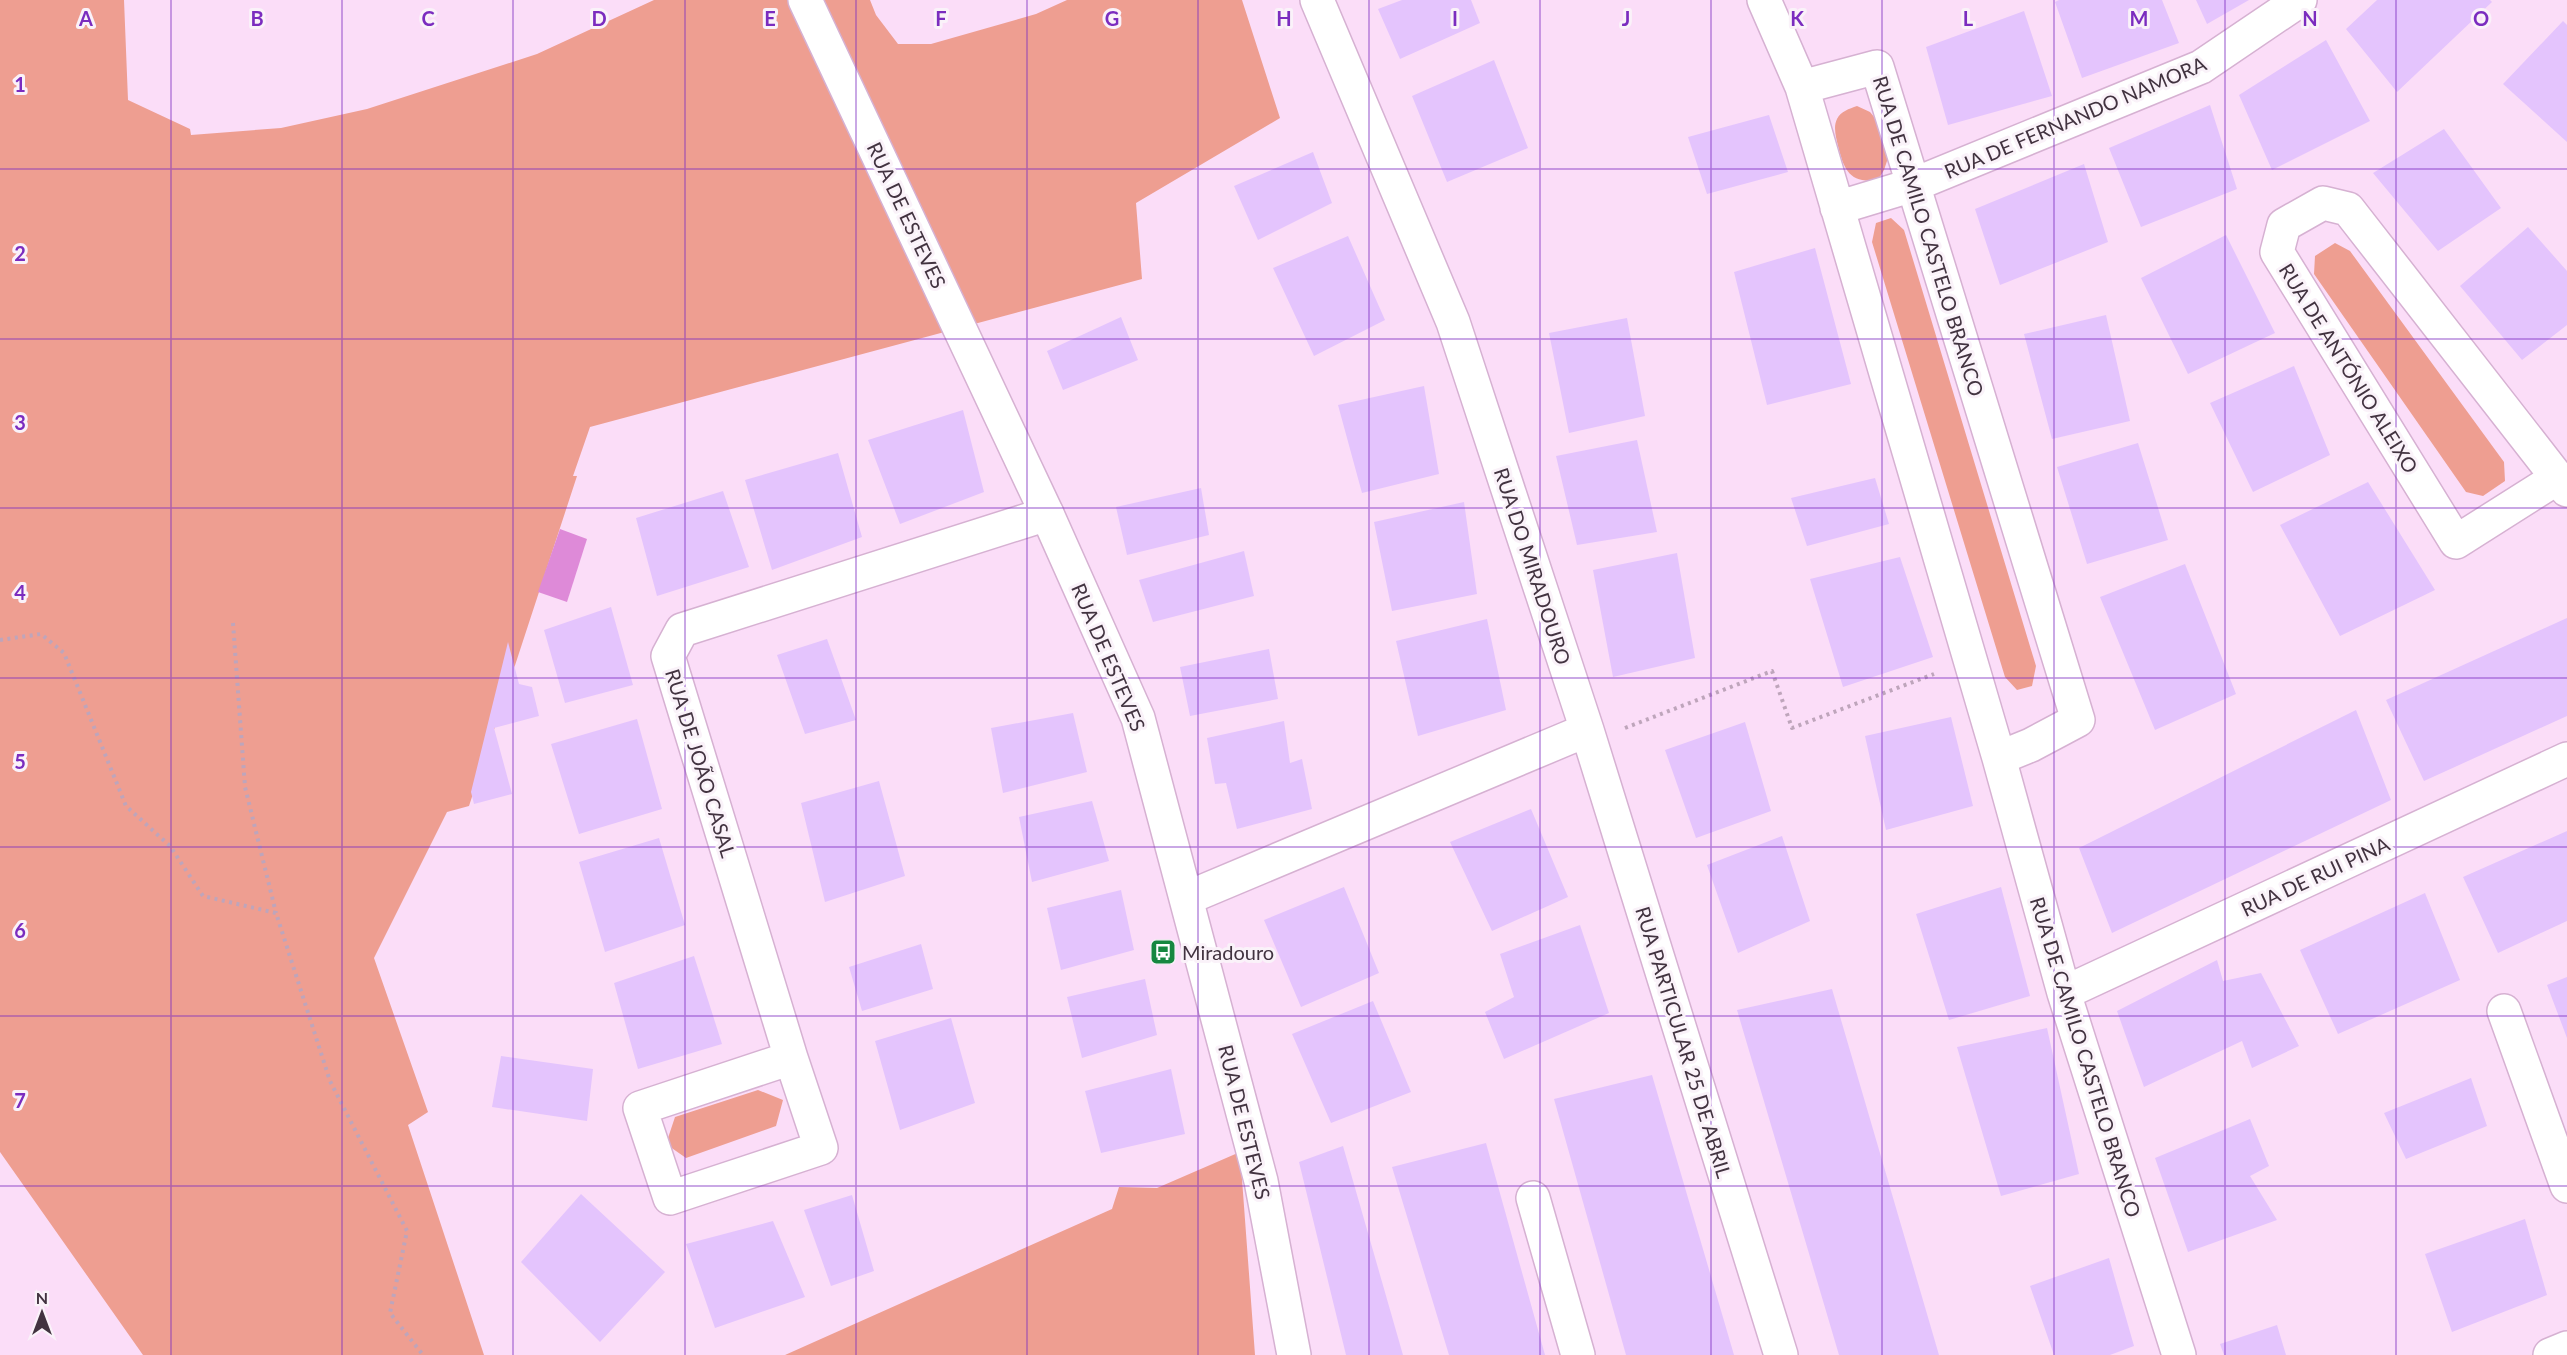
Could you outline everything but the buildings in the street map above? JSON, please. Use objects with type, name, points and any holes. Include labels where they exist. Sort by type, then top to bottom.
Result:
[{"type":"street","name":"RUA DE ESTEVES","points":[[805,0],[1047,514],[1138,718],[1261,1181],[1294,1355]]},
{"type":"street","name":"RUA DO MIRADOURO","points":[[1317,0],[1452,322],[1589,736]]},
{"type":"street","points":[[1764,0],[1802,87]]},
{"type":"street","name":"RUA DE FERNANDO NAMORA","points":[[1837,208],[1913,185],[2201,67],[2300,0]]},
{"type":"street","name":"RUA DE CAMILO CASTELO BRANCO","points":[[1999,758],[2031,745],[2078,720],[1877,67],[1802,87],[1971,660],[2064,993],[2179,1355]]},
{"type":"street","name":"RUA DE ANTÓNIO ALEIXO","points":[[2323,203],[2348,208],[2562,484],[2456,542],[2277,252],[2284,225],[2323,203]]},
{"type":"street","name":"RUA DE JOÃO CASAL","points":[[791,1058],[640,1108],[670,1198],[821,1148],[791,1058],[668,656],[682,630],[1047,514]]},
{"type":"street","points":[[1187,898],[1589,736]]},
{"type":"street","name":"RUA PARTICULAR 25 DE ABRIL","points":[[1589,736],[1781,1355]]},
{"type":"street","name":"RUA DE RUI PINA","points":[[2064,993],[2567,759]]},
{"type":"street","points":[[2504,1011],[2567,1186]]},
{"type":"street","points":[[1533,1198],[1578,1355]]},
{"type":"street","points":[[2550,1355],[2567,1348]]},
{"type":"path","points":[[233,623],[244,788],[276,913],[330,1081],[407,1231],[390,1313],[423,1355]]},
{"type":"path","points":[[0,640],[41,634],[64,653],[126,806],[170,846],[203,896],[276,913]]},
{"type":"path","points":[[1589,736],[1772,671],[1792,728],[1971,660]]},
{"type":"shaded area","points":[[0,0],[124,0],[128,100],[190,129],[191,135],[281,128],[367,109],[537,54],[654,0],[870,0],[876,15],[898,44],[931,44],[1036,14],[1067,0],[1242,0],[1280,118],[1136,203],[1142,279],[590,427],[573,476],[577,476],[469,806],[447,812],[374,958],[428,1112],[408,1125],[484,1355],[143,1355],[0,1152]]},
{"type":"shaded area","points":[[1857,106],[1870,112],[1879,123],[1888,158],[1878,180],[1861,180],[1850,174],[1840,155],[1835,132],[1836,122],[1843,112]]},
{"type":"shaded area","points":[[1891,218],[1904,230],[2036,666],[2032,686],[2017,690],[2005,677],[1872,242],[1876,223]]},
{"type":"shaded area","points":[[2335,243],[2350,251],[2504,462],[2505,481],[2483,496],[2466,492],[2314,274],[2315,256]]},
{"type":"shaded area","points":[[560,529],[587,539],[567,602],[538,592]]},
{"type":"shaded area","points":[[758,1090],[783,1100],[776,1126],[686,1158],[666,1144],[675,1117]]},
{"type":"shaded area","points":[[1240,1152],[1255,1355],[785,1355],[1112,1209],[1119,1187],[1157,1188]]},
{"type":"place","name":"Miradouro","points":[[1163,952]]}]
